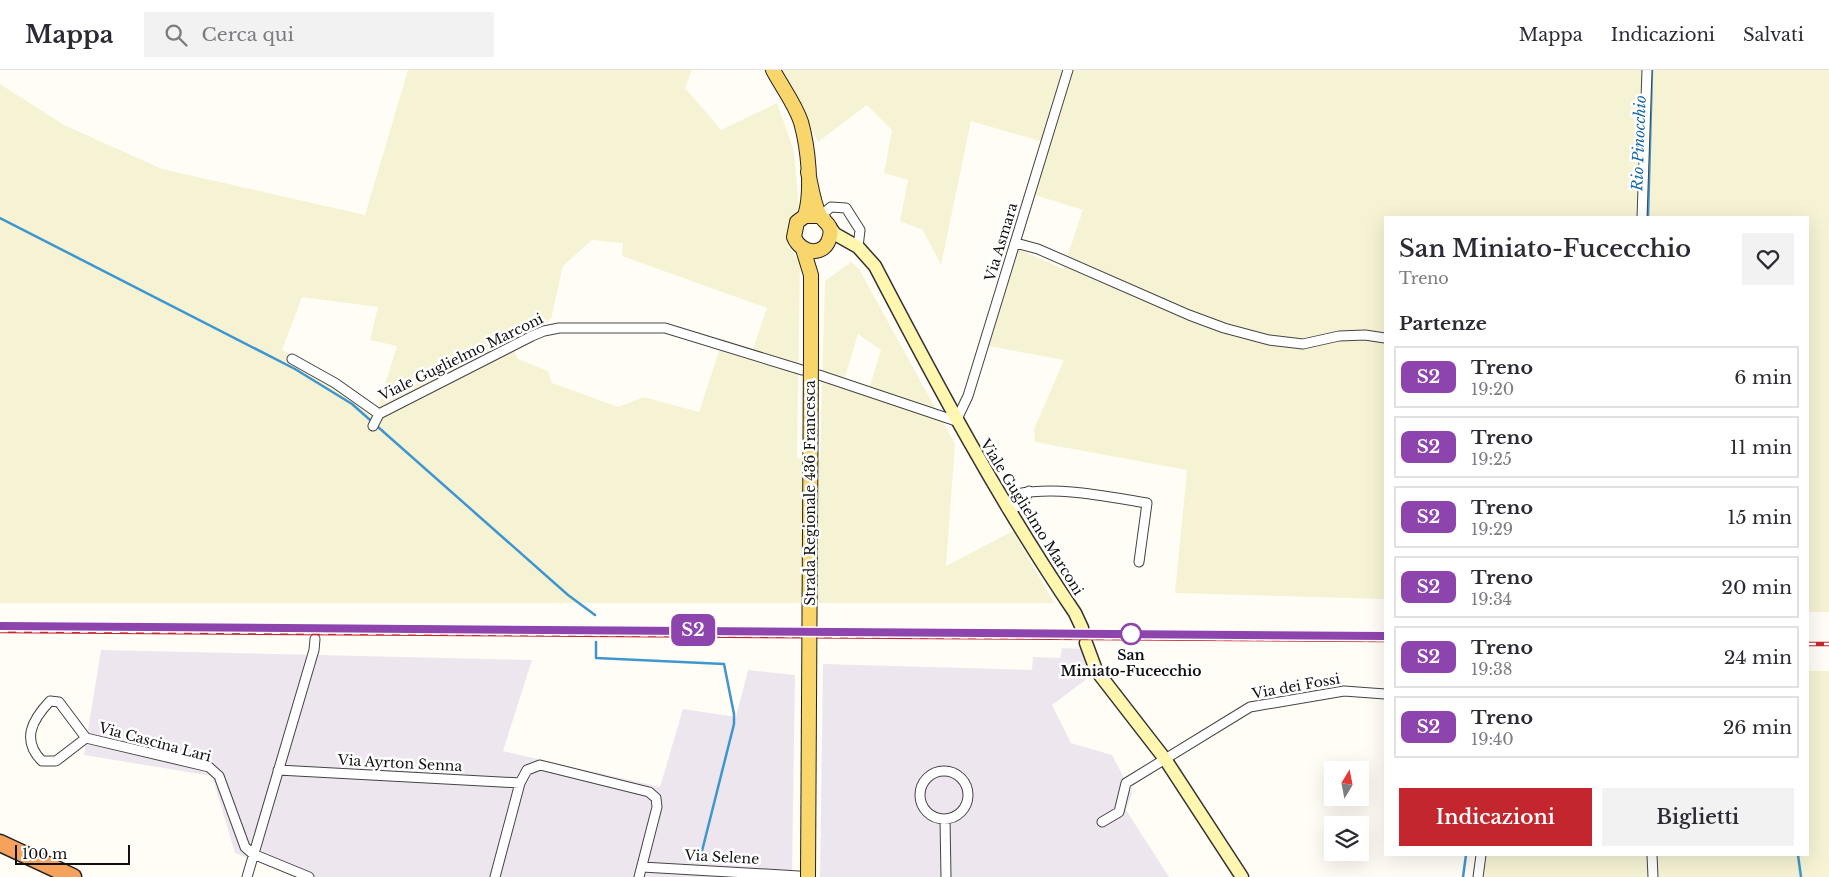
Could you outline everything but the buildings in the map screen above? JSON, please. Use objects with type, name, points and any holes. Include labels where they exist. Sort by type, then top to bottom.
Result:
[{"type":"highway","points":[[0,843],[73,877]]},
{"type":"highway","points":[[0,854],[50,877]]},
{"type":"main road","name":"Strada Regionale 436 Francesca","points":[[773,70],[800,121],[808,172],[830,238],[822,248],[812,290]]},
{"type":"main road","name":"Strada Regionale 436 Francesca","points":[[804,877],[812,290],[809,265],[803,249],[796,242],[793,232],[797,222],[805,216],[808,172]]},
{"type":"main road","points":[[805,216],[825,221]]},
{"type":"main road","points":[[803,249],[812,252],[822,248]]},
{"type":"street","name":"Via Asmara","points":[[956,421],[968,396],[1068,70]]},
{"type":"street","points":[[1642,216],[1647,70]]},
{"type":"street","points":[[822,248],[834,243],[856,246],[860,230],[846,208],[831,207],[826,212],[825,221]]},
{"type":"street","name":"Viale Guglielmo Marconi","points":[[825,221],[834,234],[856,246],[875,266],[956,421],[1007,510],[1075,613],[1082,628]]},
{"type":"street","points":[[1016,243],[1038,248],[1189,315],[1224,328],[1269,340],[1303,344],[1339,336],[1365,335],[1384,338]]},
{"type":"street","name":"Viale Guglielmo Marconi","points":[[292,359],[335,383],[376,419],[532,336],[552,329],[665,328],[802,370]]},
{"type":"street","points":[[819,375],[956,421]]},
{"type":"street","points":[[1000,496],[1041,489],[1072,491],[1147,503],[1139,562]]},
{"type":"street","points":[[1023,534],[1021,517],[1023,504],[1030,491]]},
{"type":"street","points":[[1007,510],[1016,494]]},
{"type":"street","points":[[1007,510],[1017,508],[1023,504]]},
{"type":"street","points":[[247,877],[314,650],[315,639]]},
{"type":"street","points":[[1086,643],[1096,670],[1166,759],[1242,877]]},
{"type":"street","name":"Via dei Fossi","points":[[1102,822],[1119,812],[1126,783],[1250,707],[1344,691],[1384,694]]},
{"type":"street","name":"Via Cascina Lari","points":[[86,738],[56,761],[42,761],[32,751],[30,733],[37,714],[50,701],[59,702],[86,738],[209,767],[219,776],[245,847],[253,854]]},
{"type":"street","points":[[495,877],[520,783],[527,770],[540,765],[649,792],[656,798],[657,807],[639,877]]},
{"type":"street","name":"Via Ayrton Senna","points":[[278,770],[520,783]]},
{"type":"street","points":[[945,770],[960,776],[968,790],[966,806],[961,813],[946,819],[931,815],[922,803],[920,795],[925,780],[937,772],[945,770]]},
{"type":"street","points":[[946,819],[946,877]]},
{"type":"street","points":[[253,854],[308,877]]},
{"type":"street","points":[[1478,877],[1480,856]]},
{"type":"street","points":[[1652,856],[1653,877]]},
{"type":"street","name":"Via Selene","points":[[642,868],[804,877]]},
{"type":"shaded area","points":[[408,70],[692,70],[685,88],[721,130],[777,103],[794,151],[799,208],[791,217],[788,233],[788,246],[800,262],[797,458],[820,459],[825,281],[851,262],[859,269],[955,444],[946,566],[1013,531],[1054,603],[0,603],[0,84],[64,125],[162,169],[365,215]],"holes":[[[592,240],[623,243],[622,256],[767,308],[753,349],[723,339],[699,412],[644,397],[618,407],[552,383],[548,371],[518,359],[510,342],[551,319],[563,266]],[[302,297],[378,307],[370,340],[397,346],[378,407],[282,350]],[[858,334],[881,350],[869,389],[844,380]]]},
{"type":"shaded area","points":[[782,70],[1829,70],[1829,612],[1809,612],[1809,216],[1384,216],[1384,599],[1175,593],[1187,470],[1035,442],[1034,429],[1064,360],[988,346],[1019,249],[1063,269],[1083,210],[1035,195],[1050,144],[971,121],[941,265],[923,230],[900,221],[908,180],[884,173],[892,130],[867,105],[818,142]]},
{"type":"shaded area","points":[[1062,648],[1082,649],[1092,675],[1052,705],[1071,743],[1112,755],[1132,793],[1126,810],[1169,877],[820,877],[823,664],[1032,670],[1033,657],[1060,658]]},
{"type":"shaded area","points":[[101,650],[532,660],[503,751],[660,787],[683,709],[736,717],[748,670],[795,675],[792,877],[295,877],[235,853],[212,776],[84,755]]},
{"type":"shaded area","points":[[1809,671],[1829,671],[1829,877],[1483,877],[1486,856],[1809,856]]},
{"type":"waterway","name":"Rio Pinocchio","points":[[1648,216],[1652,70]]},
{"type":"waterway","points":[[0,218],[295,369],[352,404],[568,595],[595,615]]},
{"type":"waterway","points":[[596,642],[596,658],[724,664],[734,714],[734,724],[701,855]]},
{"type":"waterway","points":[[1463,877],[1466,856]]},
{"type":"waterway","name":"Rio Pinocchio","points":[[1798,856],[1801,877]]},
{"type":"tunnel","points":[[315,639],[316,623]]},
{"type":"railway","points":[[0,631],[1384,640]]},
{"type":"railway","points":[[1809,644],[1829,644]]},
{"type":"train","name":"S2","points":[[0,626],[1384,636]]},
{"type":"place","name":"San Miniato-Fucecchio","points":[[1131,634]]}]
